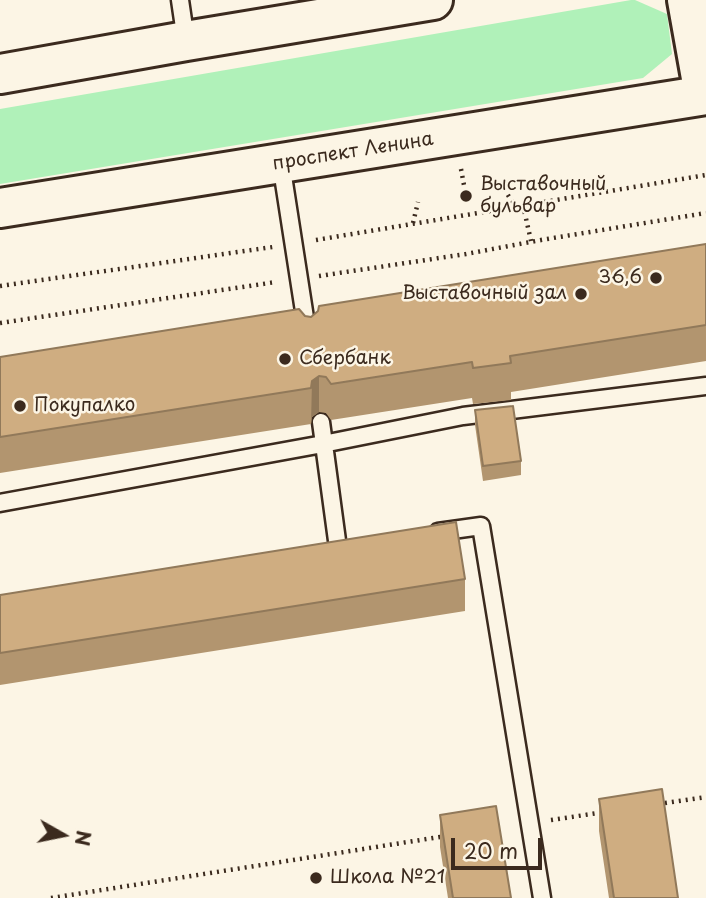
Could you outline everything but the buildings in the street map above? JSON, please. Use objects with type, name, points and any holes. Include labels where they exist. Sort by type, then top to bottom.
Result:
[{"type":"main road","points":[[0,74],[433,0]]},
{"type":"main road","points":[[687,0],[705,95]]},
{"type":"main road","name":"проспект Ленина","points":[[0,208],[705,95]]},
{"type":"lane","points":[[180,0],[186,41]]},
{"type":"lane","points":[[281,163],[309,343]]},
{"type":"lane","points":[[0,503],[463,416],[706,386]]},
{"type":"lane","points":[[321,422],[337,548]]},
{"type":"lane","points":[[429,534],[481,526],[542,898]]},
{"type":"path","points":[[0,286],[294,244],[706,175]]},
{"type":"path","points":[[504,189],[515,206]]},
{"type":"path","points":[[412,223],[418,202]]},
{"type":"path","points":[[523,205],[531,241]]},
{"type":"path","points":[[0,323],[466,254],[706,213]]},
{"type":"path","points":[[652,806],[706,797]]},
{"type":"path","points":[[530,824],[611,811]]},
{"type":"path","points":[[51,898],[447,836]]},
{"type":"green space","points":[[631,0],[667,14],[672,54],[643,78],[0,184],[0,109]]},
{"type":"place","name":"Выставочный бульвар","points":[[466,196]]},
{"type":"place","name":"36,6","points":[[656,278]]},
{"type":"place","name":"Выставочный зал","points":[[581,294]]},
{"type":"place","name":"Сбербанк","points":[[285,359]]},
{"type":"place","name":"Покупалко","points":[[20,406]]},
{"type":"place","name":"Школа №21","points":[[316,878]]}]
